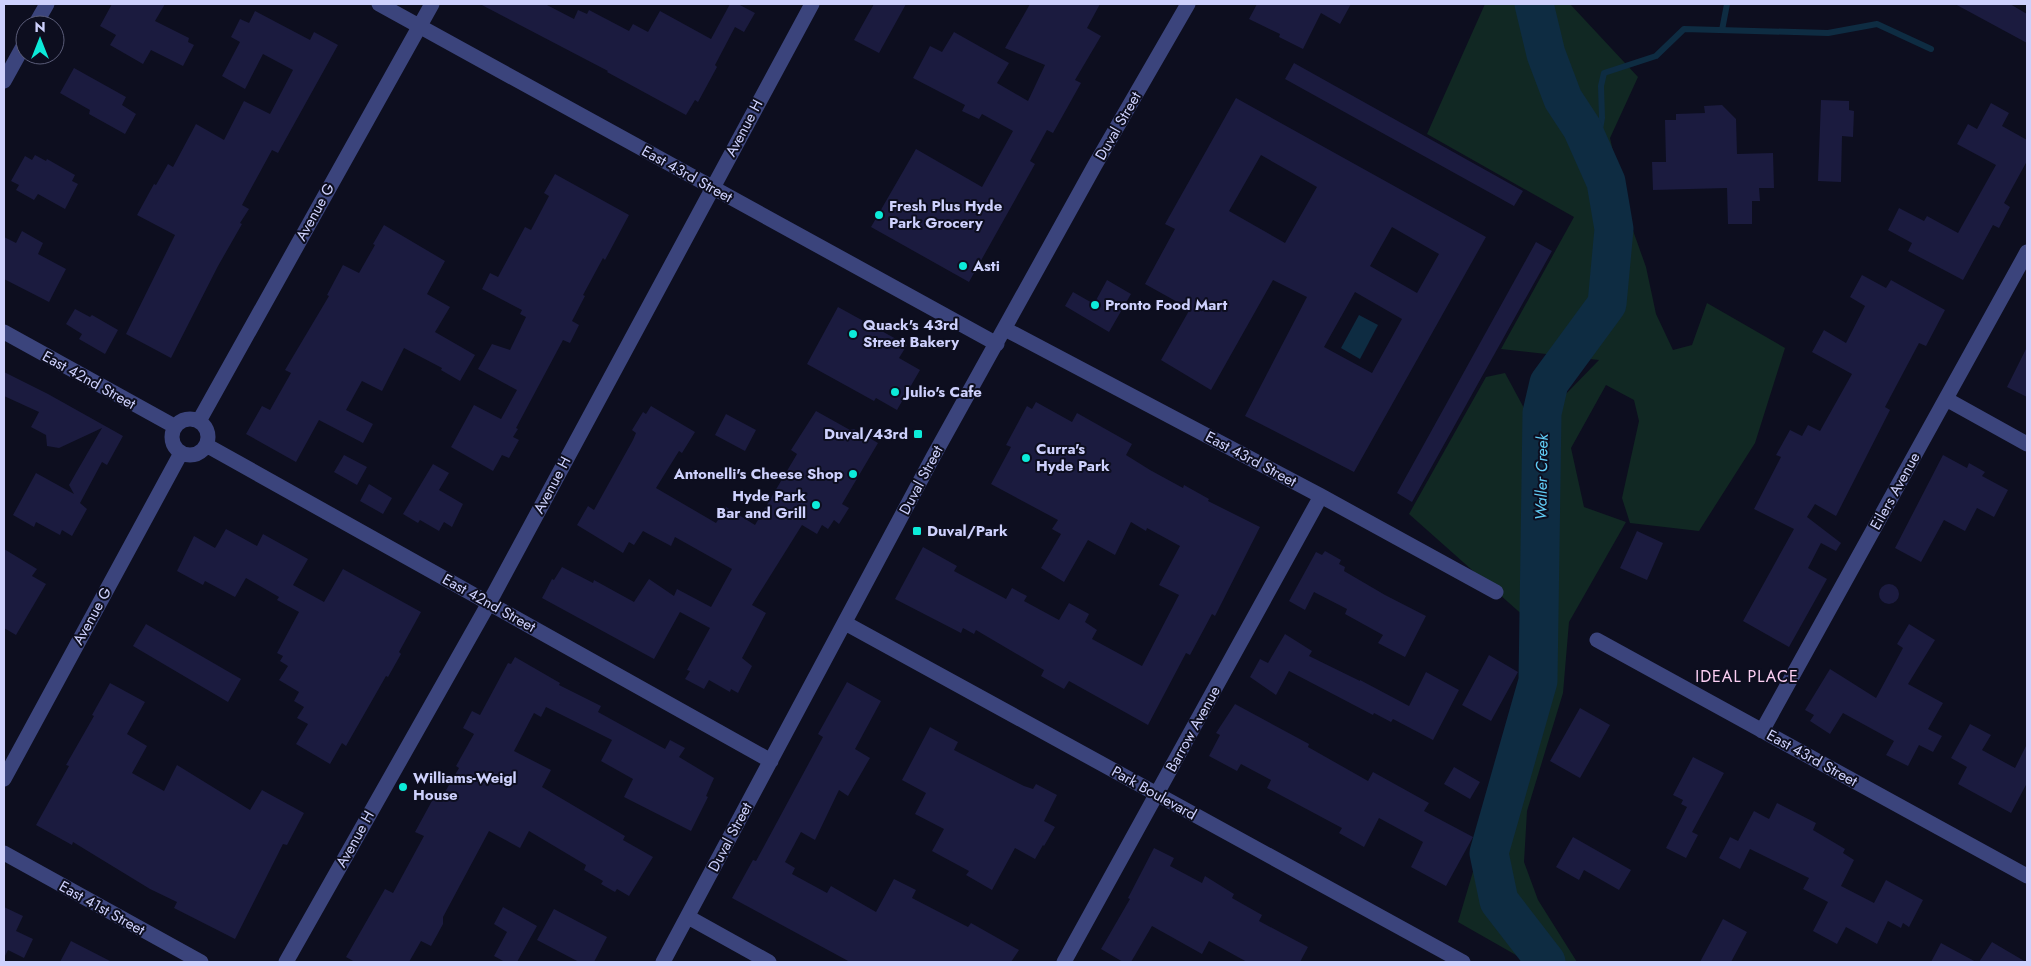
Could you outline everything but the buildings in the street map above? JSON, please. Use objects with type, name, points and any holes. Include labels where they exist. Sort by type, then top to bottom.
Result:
[{"type":"street","points":[[41,15],[47,4]]},
{"type":"street","name":"East 43rd Street","points":[[379,4],[996,344]]},
{"type":"street","name":"Avenue G","points":[[199,421],[432,4]]},
{"type":"street","name":"Avenue H","points":[[286,962],[489,603],[812,4]]},
{"type":"street","name":"Duval Street","points":[[663,962],[933,457],[1095,165],[1188,4]]},
{"type":"street","points":[[4,81],[15,61]]},
{"type":"street","name":"Eilers Avenue","points":[[1762,731],[2027,252]]},
{"type":"street","name":"East 43rd Street","points":[[1005,329],[1321,496],[1496,592]]},
{"type":"street","name":"East 42nd Street","points":[[4,332],[174,426]]},
{"type":"street","points":[[1946,399],[2027,444]]},
{"type":"street","points":[[190,418],[199,421],[208,433],[206,445],[197,454],[181,453],[172,443],[174,426],[184,419],[190,418]]},
{"type":"street","name":"East 42nd Street","points":[[206,445],[771,761]]},
{"type":"street","name":"Avenue G","points":[[4,779],[181,453]]},
{"type":"street","name":"Barrow Avenue","points":[[1064,962],[1321,496]]},
{"type":"street","name":"Park Boulevard","points":[[845,623],[1463,962]]},
{"type":"street","name":"East 43rd Street","points":[[1597,640],[2027,876]]},
{"type":"street","name":"East 41st Street","points":[[4,852],[201,962]]},
{"type":"street","points":[[688,917],[769,962]]},
{"type":"green space","points":[[1485,4],[1570,4],[1638,77],[1610,138],[1626,211],[1646,267],[1656,314],[1673,350],[1692,345],[1707,303],[1785,348],[1755,443],[1699,531],[1630,523],[1622,498],[1639,421],[1634,400],[1606,385],[1571,448],[1584,507],[1626,522],[1569,622],[1563,693],[1527,811],[1524,862],[1538,900],[1577,962],[1528,962],[1458,922],[1525,697],[1526,618],[1409,514],[1486,377],[1505,373],[1525,410],[1548,424],[1563,397],[1599,360],[1501,349],[1574,217],[1427,134]]},
{"type":"water","points":[[1359,315],[1378,325],[1360,359],[1341,348]]},
{"type":"waterway","name":"Waller Creek","points":[[1534,4],[1546,54],[1563,99],[1582,128],[1606,182],[1614,229],[1607,304],[1549,383],[1542,413],[1538,681],[1489,853],[1499,901],[1546,962]]},
{"type":"waterway","points":[[1722,30],[1727,4]]},
{"type":"waterway","points":[[1595,158],[1602,118],[1601,86],[1604,73],[1656,56],[1684,29],[1828,33],[1877,24],[1931,49]]},
{"type":"place","name":"Fresh Plus Hyde Park Grocery","points":[[879,215]]},
{"type":"place","name":"Asti","points":[[963,266]]},
{"type":"place","name":"Pronto Food Mart","points":[[1095,305]]},
{"type":"place","name":"Quack's 43rd Street Bakery","points":[[853,334]]},
{"type":"place","name":"Julio's Cafe","points":[[895,392]]},
{"type":"place","name":"Duval/43rd","points":[[918,434]]},
{"type":"place","name":"Curra's Hyde Park","points":[[1026,458]]},
{"type":"place","name":"Antonelli's Cheese Shop","points":[[853,474]]},
{"type":"place","name":"Hyde Park Bar and Grill","points":[[816,505]]},
{"type":"place","name":"Duval/Park","points":[[917,531]]},
{"type":"place","name":"Williams-Weigl House","points":[[403,787]]},
{"type":"district","name":"IDEAL PLACE","points":[[1747,676]]}]
